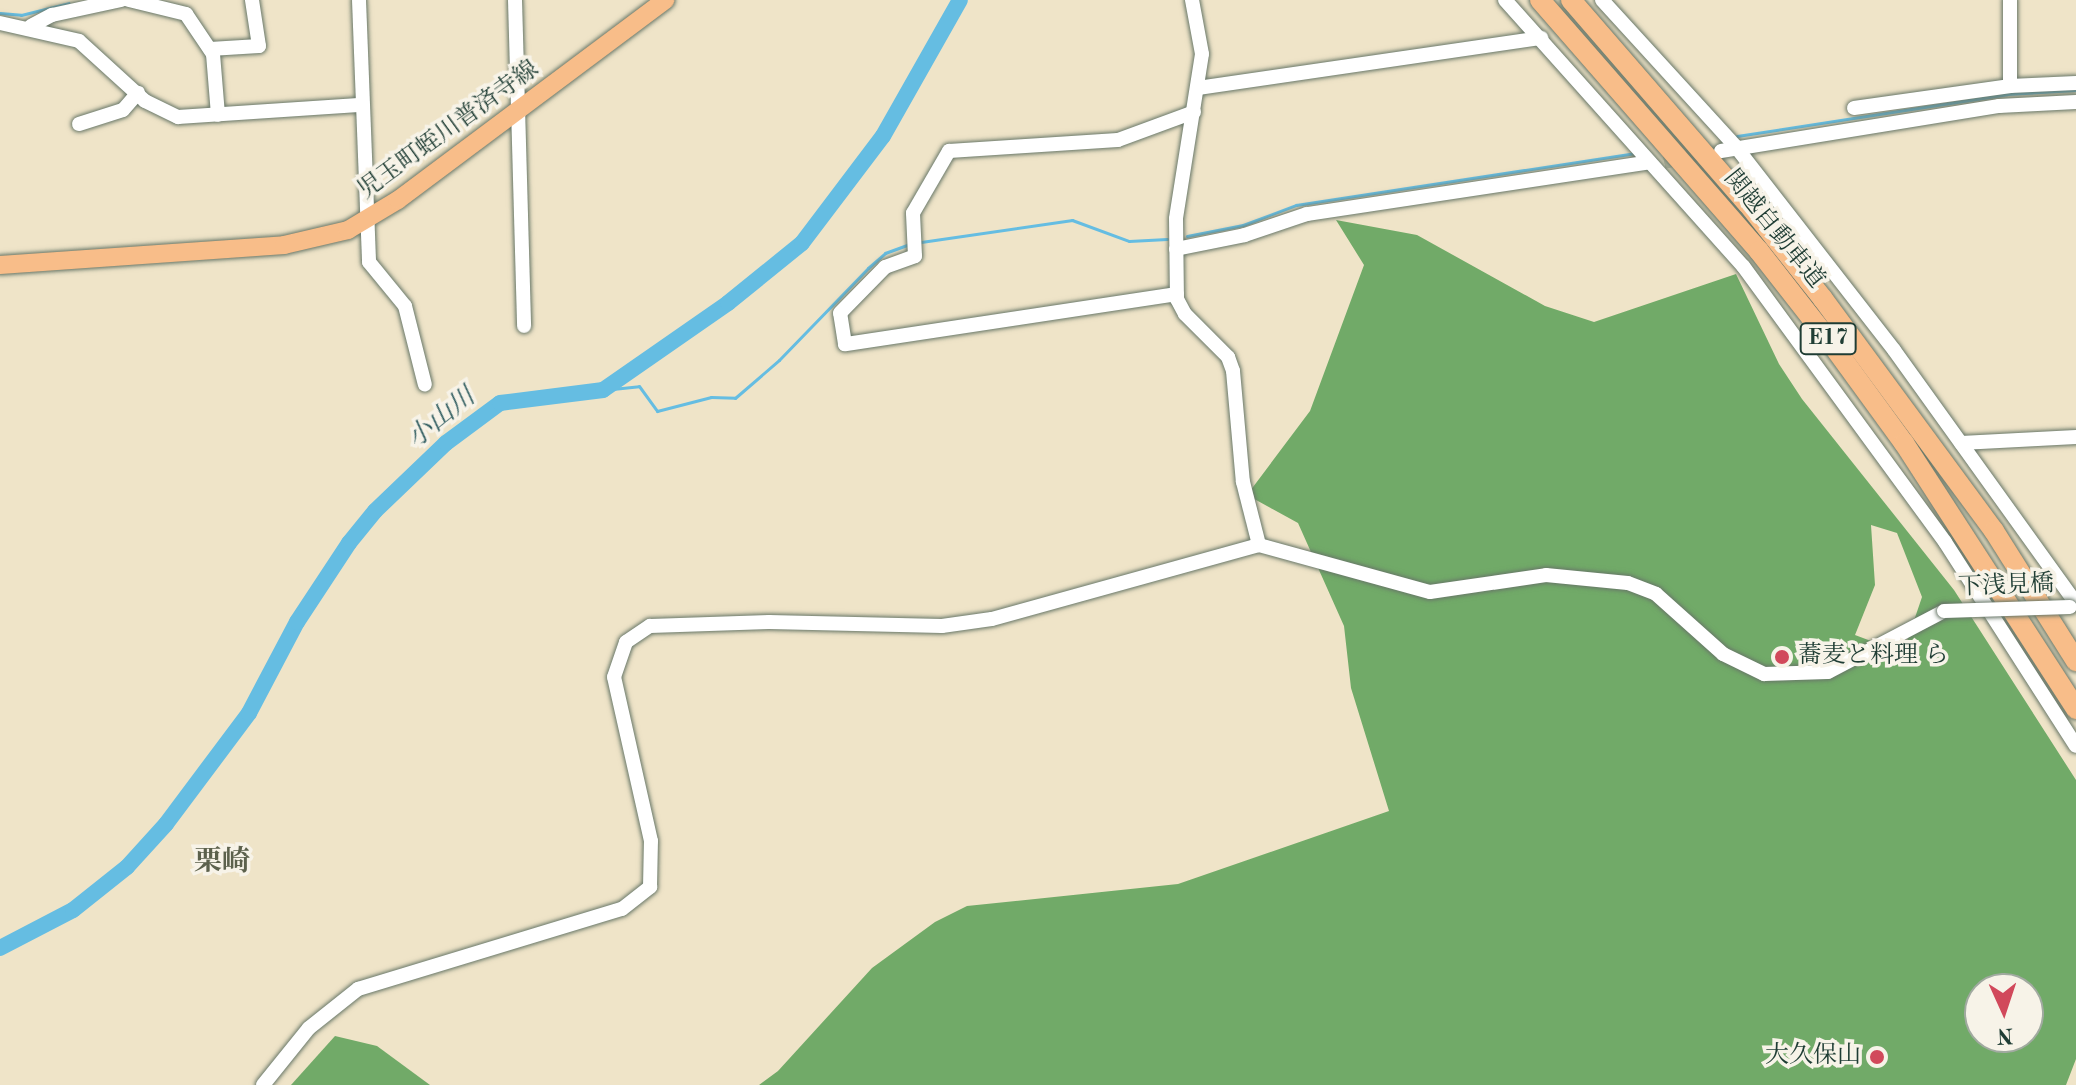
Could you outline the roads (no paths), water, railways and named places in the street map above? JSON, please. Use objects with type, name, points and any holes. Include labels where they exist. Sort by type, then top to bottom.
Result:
[{"type":"highway","name":"関越自動車道","points":[[1540,0],[1650,122],[1831,343],[1930,480],[2076,709]]},
{"type":"highway","name":"関越自動車道","points":[[1571,0],[1748,204],[1823,299],[1994,531],[2076,661]]},
{"type":"main road","name":"児玉町蛭川普済寺線","points":[[0,265],[294,244],[369,220],[665,0]]},
{"type":"street","points":[[31,26],[52,15],[121,0]]},
{"type":"street","points":[[129,0],[148,1],[186,14],[210,49],[218,115]]},
{"type":"street","points":[[210,49],[259,46],[252,0]]},
{"type":"street","points":[[359,0],[359,105],[369,220],[369,262],[405,306],[425,385]]},
{"type":"street","points":[[515,0],[524,326]]},
{"type":"street","points":[[263,1085],[309,1028],[358,989],[622,909],[650,887],[651,841],[614,677],[620,651],[644,629],[769,622],[942,626],[992,619],[1259,545],[1243,482],[1233,371],[1228,357],[1185,314],[1177,294],[1176,219],[1202,54],[1192,0]]},
{"type":"street","points":[[1505,0],[1656,165],[1743,266],[1945,542],[2076,746]]},
{"type":"street","points":[[1602,0],[1736,147],[1961,443],[2074,606]]},
{"type":"street","points":[[2010,0],[2010,86]]},
{"type":"street","points":[[0,23],[31,26],[79,41],[165,114],[218,115],[359,105]]},
{"type":"street","points":[[1198,88],[1541,38]]},
{"type":"street","points":[[1854,108],[2010,86],[2076,83]]},
{"type":"street","points":[[79,124],[123,110],[138,93]]},
{"type":"street","points":[[1721,151],[1999,106],[2076,102]]},
{"type":"street","points":[[1177,294],[845,344],[840,313],[885,267],[915,256],[913,213],[949,151],[1118,140],[1194,112]]},
{"type":"street","points":[[1176,249],[1245,235],[1307,214],[1656,165]]},
{"type":"street","points":[[1961,443],[2076,437]]},
{"type":"street","name":"下浅見橋","points":[[1259,545],[1430,592],[1546,575],[1628,583],[1656,594],[1723,654],[1764,674],[1828,672],[1944,611],[2074,606]]},
{"type":"waterway","name":"小山川","points":[[0,948],[73,910],[127,867],[166,824],[249,713],[297,622],[349,543],[375,511],[446,443],[500,403],[603,390],[728,303],[802,243],[883,136],[960,0]]},
{"type":"waterway","points":[[0,13],[21,15],[69,3]]},
{"type":"waterway","points":[[1737,136],[2007,94],[2076,90]]},
{"type":"waterway","points":[[1187,236],[1243,225],[1296,205],[1634,153]]},
{"type":"waterway","points":[[921,242],[1072,220],[1129,241],[1167,239]]},
{"type":"waterway","points":[[603,390],[639,386],[657,411],[711,397],[735,398],[779,360],[885,253],[910,244]]},
{"type":"tunnel","points":[[1664,162],[1712,152]]},
{"type":"place","name":"蕎麦と料理 ら","points":[[1782,657]]},
{"type":"place","name":"大久保山","points":[[1877,1057]]},
{"type":"district","name":"栗崎","points":[[222,863]]}]
